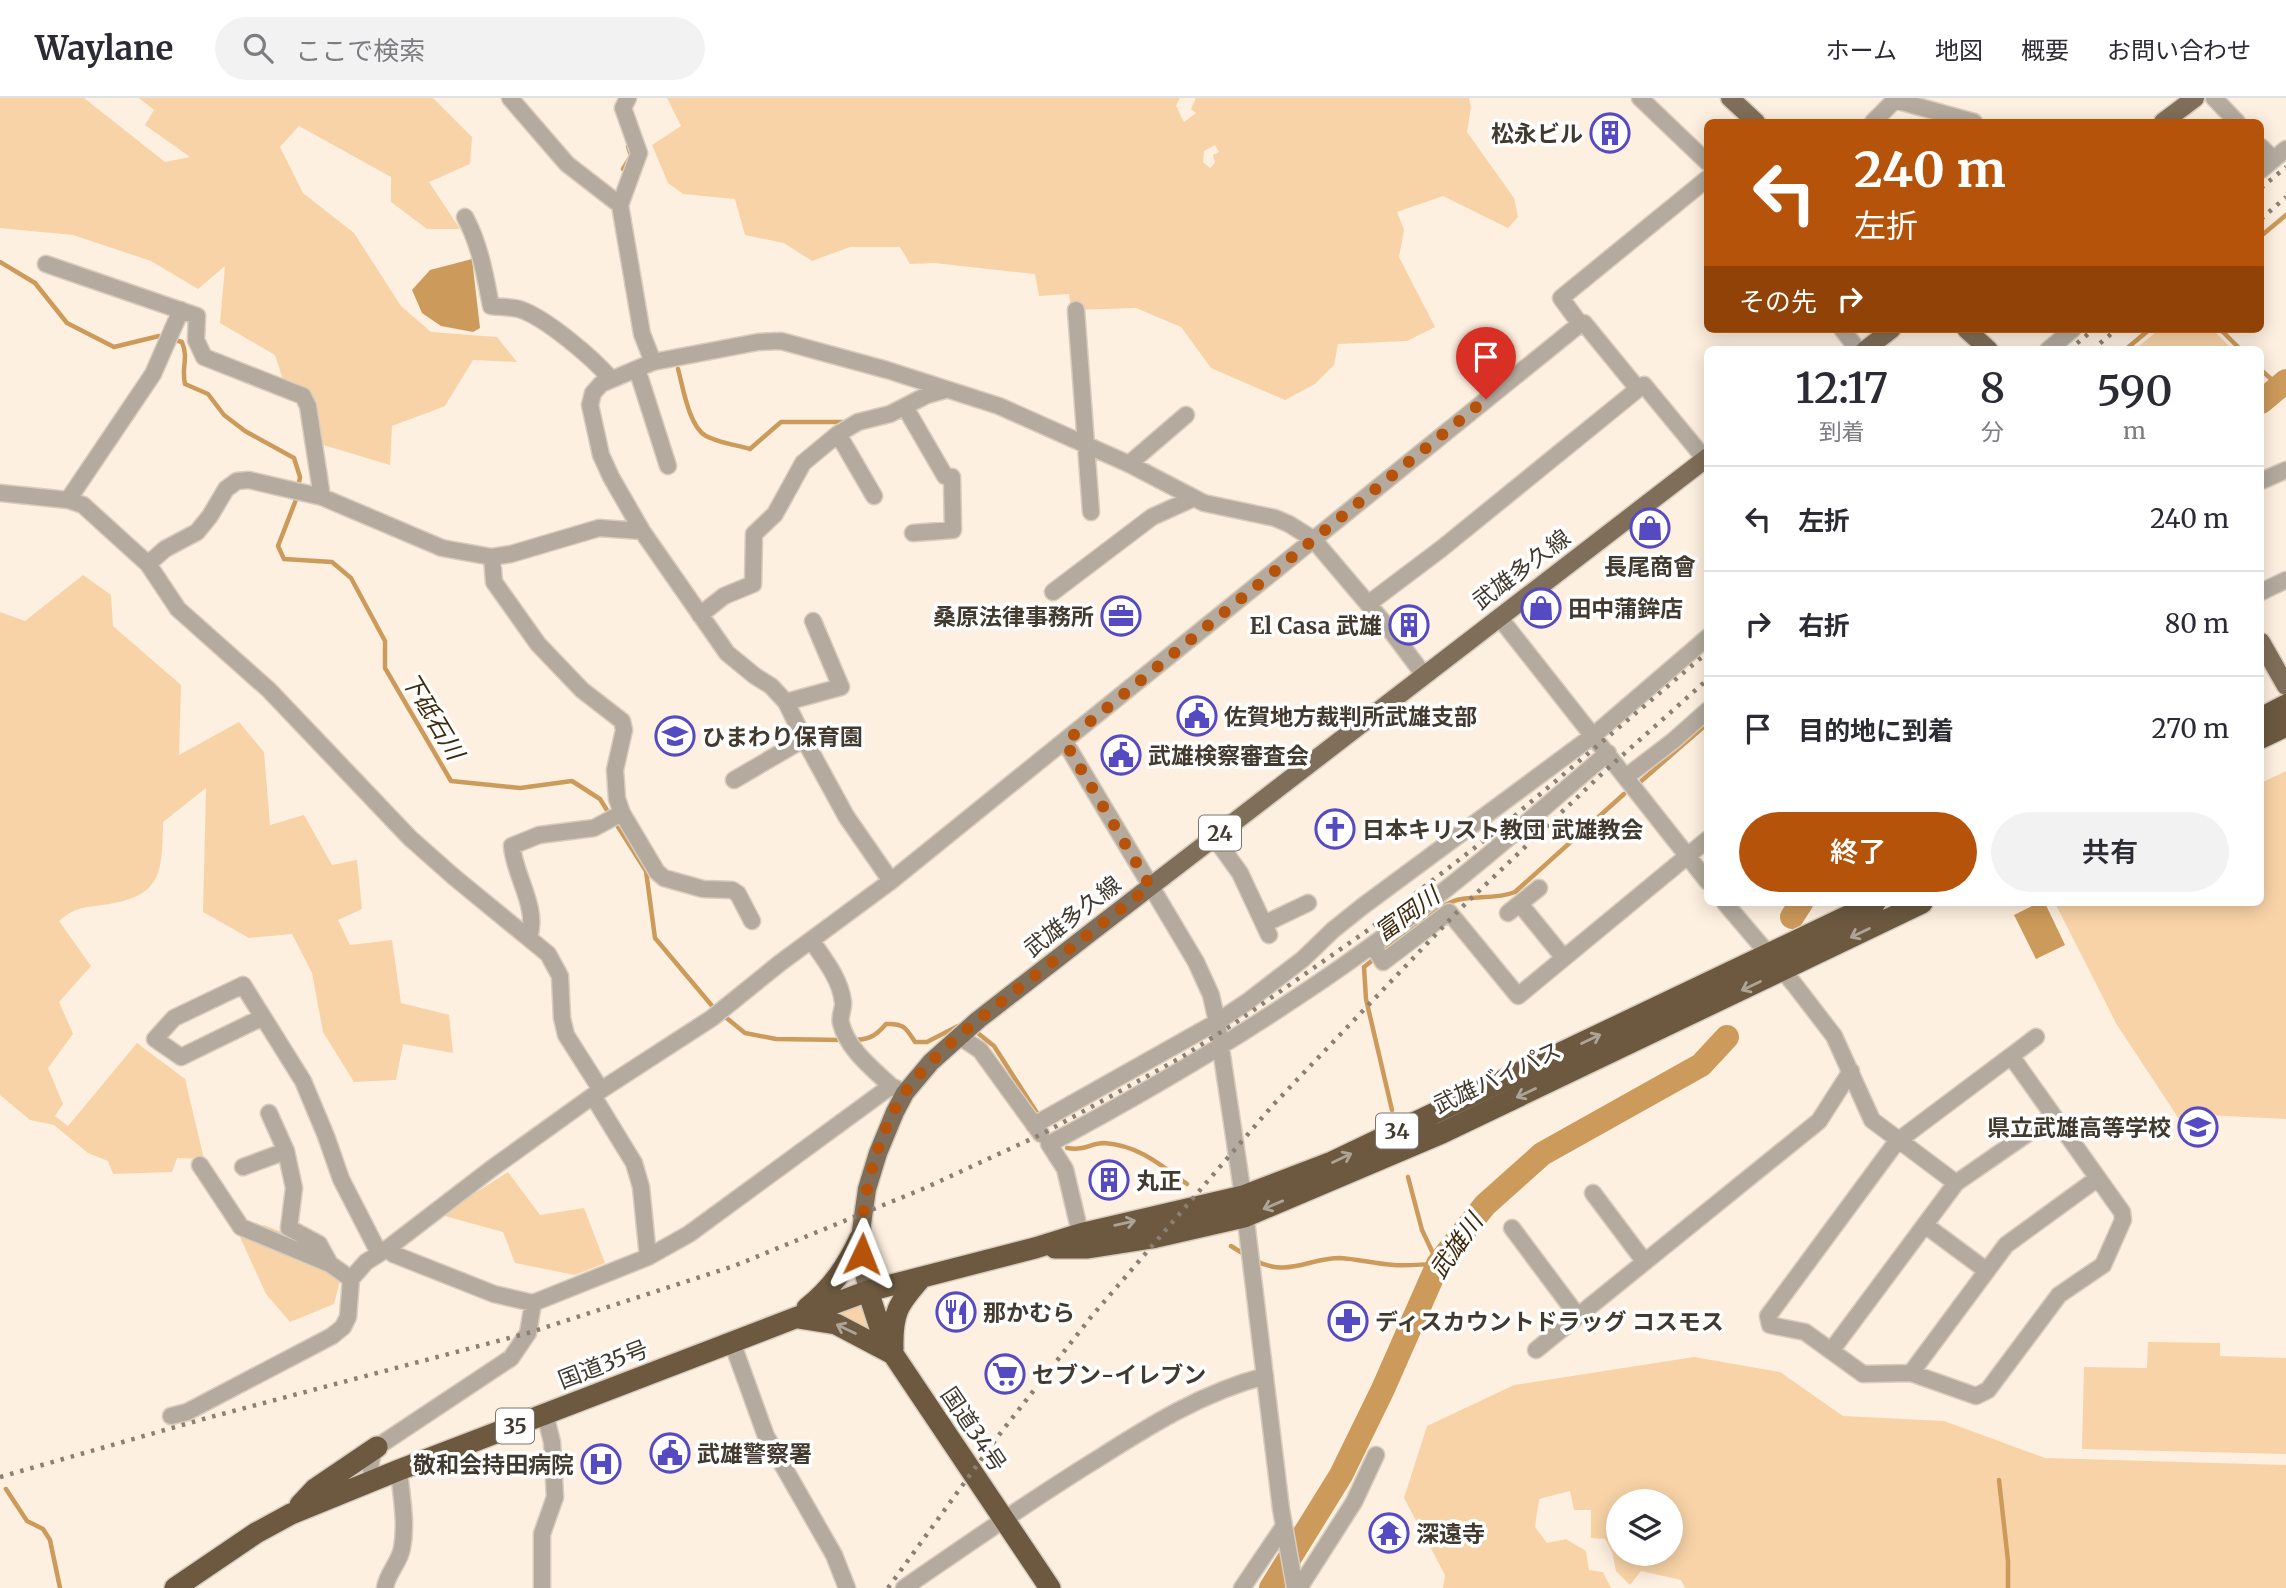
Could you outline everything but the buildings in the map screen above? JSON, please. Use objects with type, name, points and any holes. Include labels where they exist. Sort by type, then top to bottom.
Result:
[{"type":"highway","points":[[2264,716],[2286,705]]},
{"type":"highway","points":[[2264,737],[2286,726]]},
{"type":"highway","name":"武雄バイパス","points":[[1774,963],[1870,906]]},
{"type":"highway","name":"武雄バイパス","points":[[868,1291],[1035,1248],[1082,1241],[1244,1207],[1332,1162],[1774,963],[1915,906]]},
{"type":"highway","points":[[795,1318],[823,1295],[846,1267],[860,1238]]},
{"type":"highway","points":[[893,1354],[892,1330],[895,1313],[904,1297],[922,1277]]},
{"type":"highway","name":"国道35号","points":[[175,1588],[256,1533],[291,1514],[399,1470],[868,1291]]},
{"type":"highway","name":"国道34号","points":[[868,1291],[881,1331],[893,1354],[1050,1588]]},
{"type":"highway","points":[[795,1318],[836,1324],[893,1354]]},
{"type":"highway","points":[[291,1514],[315,1489],[377,1447]]},
{"type":"main road","points":[[1730,98],[1753,119]]},
{"type":"main road","points":[[2168,119],[2195,98]]},
{"type":"main road","points":[[1870,346],[1887,333]]},
{"type":"main road","points":[[1970,333],[1985,346]]},
{"type":"main road","name":"武雄多久線","points":[[868,1291],[860,1238],[867,1189],[898,1090],[978,1020],[1704,460]]},
{"type":"main road","points":[[2264,647],[2286,686]]},
{"type":"street","points":[[510,98],[567,164],[620,205]]},
{"type":"street","points":[[628,98],[623,108],[639,153],[620,205],[642,334],[653,362]]},
{"type":"street","points":[[1640,98],[1704,159]]},
{"type":"street","points":[[2214,98],[2234,119]]},
{"type":"street","points":[[1876,119],[1896,99],[1964,119]]},
{"type":"street","points":[[1580,324],[1562,298],[1704,181]]},
{"type":"street","points":[[465,217],[480,252],[492,306],[520,309],[548,325],[599,365],[611,379]]},
{"type":"street","points":[[46,264],[197,316],[196,340],[204,357],[303,396],[308,406],[307,494]]},
{"type":"street","points":[[68,500],[153,374],[181,310]]},
{"type":"street","points":[[1076,310],[1091,512]]},
{"type":"street","points":[[171,1416],[187,1412],[332,1336],[348,1317],[351,1279],[366,1262],[597,1093],[718,1013],[891,881],[1580,324],[1584,323],[1638,389]]},
{"type":"street","points":[[2053,346],[2068,333]]},
{"type":"street","points":[[891,881],[846,816],[786,702],[771,686],[727,653],[642,531],[601,455],[590,405],[593,393],[601,384],[653,362],[758,342],[781,341],[887,370],[999,406],[1129,464],[1204,503],[1275,518],[1312,539],[1424,674]]},
{"type":"street","points":[[637,369],[668,466]]},
{"type":"street","points":[[1368,604],[1441,550],[1644,385],[1704,456]]},
{"type":"street","points":[[700,615],[724,596],[753,584],[754,534],[775,514],[803,463],[838,434],[858,422],[890,414],[927,395],[946,390]]},
{"type":"street","points":[[905,407],[945,476],[952,477],[953,530],[914,533]]},
{"type":"street","points":[[1129,464],[1186,415]]},
{"type":"street","points":[[838,434],[874,496]]},
{"type":"street","points":[[2264,480],[2286,470]]},
{"type":"street","points":[[148,564],[165,549],[197,532],[226,489],[237,481],[250,480],[307,494],[442,548],[492,557],[599,528],[642,531]]},
{"type":"street","points":[[0,493],[68,500],[83,505],[148,564],[178,609],[269,690],[410,838],[548,954],[560,976],[562,1018],[566,1035],[634,1163],[641,1187],[648,1257]]},
{"type":"street","points":[[1053,592],[1152,517],[1194,498]]},
{"type":"street","points":[[492,557],[494,582],[538,644],[582,690],[622,721],[624,730],[615,771],[615,786],[622,813],[657,872],[664,878],[703,889],[732,890],[738,894],[752,921]]},
{"type":"street","points":[[2264,590],[2286,579]]},
{"type":"street","points":[[1499,617],[1704,877]]},
{"type":"street","points":[[786,702],[841,687],[813,621]]},
{"type":"street","points":[[1034,1125],[1217,1022],[1280,978],[1363,906],[1594,735],[1704,641]]},
{"type":"street","points":[[1626,777],[1704,713]]},
{"type":"street","points":[[734,780],[804,739]]},
{"type":"street","points":[[1065,742],[1196,962],[1211,995],[1244,1207],[1284,1526],[1296,1586]]},
{"type":"street","points":[[1049,1144],[1137,1097],[1221,1047],[1373,945],[1443,892],[1608,753]]},
{"type":"street","points":[[529,937],[532,927],[527,899],[513,861],[512,846],[539,835],[594,828],[622,813]]},
{"type":"street","points":[[1214,837],[1240,873],[1266,930],[1308,903]]},
{"type":"street","points":[[1373,945],[1383,962],[1449,912],[1518,996],[1704,842]]},
{"type":"street","points":[[1539,888],[1514,909],[1564,958]]},
{"type":"street","points":[[1727,906],[1834,1036],[1872,1120],[1956,1183]]},
{"type":"street","points":[[263,1017],[180,1057],[155,1039],[174,1018],[243,985],[263,1017],[303,1081],[341,1179],[384,1251],[494,1294],[533,1303],[648,1257],[689,1234],[898,1090],[864,1060],[849,1040],[840,1021],[844,1005],[839,982],[811,940]]},
{"type":"street","points":[[960,1037],[980,1050],[1065,1169],[1082,1241]]},
{"type":"street","points":[[2011,1056],[2122,1212],[2123,1220],[2103,1265],[2059,1295],[1988,1390],[1976,1396],[1911,1373],[1863,1374],[1805,1332],[1770,1325],[1768,1316],[1899,1140],[2036,1037]]},
{"type":"street","points":[[1536,1350],[1819,1121],[1851,1071]]},
{"type":"street","points":[[269,1113],[286,1151],[294,1188],[289,1228],[319,1244],[330,1264]]},
{"type":"street","points":[[1831,1351],[1956,1183],[2053,1116]]},
{"type":"street","points":[[243,1167],[286,1151]]},
{"type":"street","points":[[200,1165],[241,1227],[330,1264],[351,1279]]},
{"type":"street","points":[[1911,1373],[2006,1245],[2098,1178]]},
{"type":"street","points":[[1593,1193],[1644,1261]]},
{"type":"street","points":[[1925,1225],[1987,1271]]},
{"type":"street","points":[[1512,1228],[1577,1315]]},
{"type":"street","points":[[375,1480],[370,1471],[370,1459],[377,1447],[512,1358],[528,1332],[533,1303]]},
{"type":"street","points":[[732,1342],[766,1436],[834,1555],[847,1588]]},
{"type":"street","points":[[904,1588],[1003,1520],[1165,1416],[1232,1384],[1265,1376]]},
{"type":"street","points":[[542,1588],[542,1534],[555,1497],[552,1442],[545,1414]]},
{"type":"street","points":[[1296,1586],[1354,1502],[1376,1455]]},
{"type":"street","points":[[385,1588],[386,1580],[402,1551],[404,1528],[399,1470]]},
{"type":"street","points":[[1241,1588],[1284,1526]]},
{"type":"shaded area","points":[[0,98],[84,98],[165,162],[190,157],[145,125],[154,110],[139,98],[433,98],[472,137],[470,164],[429,182],[460,229],[427,229],[391,202],[391,177],[299,126],[280,147],[303,193],[354,233],[401,306],[431,332],[497,337],[517,362],[473,360],[445,406],[392,426],[390,465],[320,444],[317,402],[306,388],[284,383],[275,355],[220,323],[225,266],[198,289],[151,261],[73,235],[0,228]]},
{"type":"shaded area","points":[[667,98],[1180,98],[1176,106],[1184,122],[1196,113],[1191,109],[1196,98],[1469,98],[1471,107],[1467,132],[1514,198],[1518,217],[1508,228],[1443,196],[1397,212],[1404,230],[1399,257],[1435,327],[1407,341],[1338,344],[1334,365],[1315,384],[1285,400],[1211,368],[1181,327],[1136,308],[1071,310],[1069,294],[1039,296],[1035,274],[934,263],[910,264],[900,247],[850,247],[812,261],[784,243],[745,235],[735,199],[683,194],[668,183],[652,145],[681,126]],"holes":[[[1215,145],[1219,152],[1213,155],[1215,163],[1210,168],[1203,162],[1204,151]]]},
{"type":"shaded area","points":[[472,259],[480,328],[473,332],[441,326],[422,313],[412,290],[430,270]]},
{"type":"shaded area","points":[[2155,333],[2216,333],[2229,346],[2139,346]]},
{"type":"shaded area","points":[[83,575],[111,595],[113,626],[181,685],[179,755],[239,722],[264,752],[270,825],[304,815],[332,865],[357,860],[362,909],[338,920],[350,945],[392,940],[401,1003],[449,1015],[453,1053],[403,1044],[396,1080],[354,1082],[323,1032],[312,973],[292,934],[249,938],[203,912],[206,788],[163,822],[162,856],[155,880],[148,889],[122,901],[79,909],[59,921],[91,966],[59,1002],[73,1034],[48,1068],[63,1104],[55,1116],[68,1126],[137,1043],[185,1079],[204,1159],[177,1158],[172,1172],[113,1174],[108,1161],[88,1153],[54,1125],[30,1120],[0,1095],[0,612],[25,621]]},
{"type":"shaded area","points":[[2286,771],[2286,1119],[2206,1115],[2181,1122],[2117,1025],[2057,906],[2264,906],[2264,782]]},
{"type":"shaded area","points":[[2032,906],[2046,906],[2065,945],[2036,959],[2014,915]]},
{"type":"shaded area","points":[[508,1172],[540,1215],[584,1208],[605,1263],[575,1275],[515,1263],[503,1232],[441,1215]]},
{"type":"shaded area","points":[[264,1225],[312,1244],[340,1281],[334,1304],[290,1322],[266,1294],[240,1237]]},
{"type":"shaded area","points":[[861,1307],[869,1332],[831,1314]]},
{"type":"shaded area","points":[[2148,1342],[2220,1343],[2220,1356],[2286,1358],[2286,1454],[2082,1449],[2084,1367],[2147,1368]]},
{"type":"shaded area","points":[[1694,1357],[1780,1372],[1843,1416],[1944,1421],[2045,1458],[2286,1465],[2286,1588],[1685,1588],[1681,1580],[1641,1571],[1630,1585],[1616,1571],[1615,1566],[1683,1566],[1683,1489],[1606,1489],[1606,1541],[1591,1538],[1591,1510],[1574,1510],[1570,1491],[1539,1499],[1535,1527],[1547,1543],[1566,1539],[1586,1551],[1589,1570],[1603,1572],[1611,1588],[1443,1588],[1445,1575],[1404,1498],[1427,1426],[1514,1385]]},
{"type":"waterway","points":[[623,169],[631,156],[628,146]]},
{"type":"waterway","name":"富岡川","points":[[2264,233],[2286,215]]},
{"type":"waterway","name":"下砥石川","points":[[0,262],[35,283],[67,323],[114,347],[159,336],[182,342],[185,353],[185,384],[208,394],[224,415],[245,431],[294,458],[300,477],[298,488]]},
{"type":"waterway","name":"富岡川","points":[[2130,346],[2145,333]]},
{"type":"waterway","points":[[2224,333],[2237,346]]},
{"type":"waterway","points":[[678,369],[695,424],[706,436],[717,440],[750,449],[781,422],[843,422]]},
{"type":"waterway","points":[[2264,373],[2279,386]]},
{"type":"waterway","name":"武雄川","points":[[2264,399],[2286,381]]},
{"type":"waterway","name":"下砥石川","points":[[297,497],[278,546],[284,559],[332,562],[351,578],[385,641],[385,668],[451,781],[520,788],[572,781],[600,799],[610,815]]},
{"type":"waterway","name":"富岡川","points":[[1639,783],[1704,726]]},
{"type":"waterway","name":"富岡川","points":[[1392,1110],[1366,999],[1364,967],[1447,904],[1457,900],[1515,892],[1624,794]]},
{"type":"waterway","name":"下砥石川","points":[[615,822],[646,871],[655,938],[713,1007],[745,1033],[776,1039],[843,1040]]},
{"type":"waterway","name":"武雄川","points":[[1792,917],[1799,906]]},
{"type":"waterway","name":"下砥石川","points":[[851,1040],[871,1037],[886,1024],[897,1024],[904,1027],[915,1042],[927,1042],[958,1026]]},
{"type":"waterway","name":"下砥石川","points":[[979,1034],[994,1046],[1037,1113]]},
{"type":"waterway","name":"富岡川","points":[[1271,1588],[1341,1475],[1383,1389],[1438,1264],[1485,1205],[1542,1154],[1701,1065],[1727,1037]]},
{"type":"waterway","name":"下砥石川","points":[[1067,1148],[1104,1143],[1128,1148],[1148,1157],[1187,1184]]},
{"type":"waterway","name":"下砥石川","points":[[1254,1260],[1277,1267],[1340,1258],[1394,1265],[1438,1264],[1422,1230],[1408,1177]]},
{"type":"waterway","name":"下砥石川","points":[[1231,1246],[1247,1256]]},
{"type":"waterway","points":[[1999,1480],[2008,1561],[2008,1588]]},
{"type":"waterway","points":[[6,1489],[27,1521],[43,1529],[50,1540],[60,1588]]},
{"type":"railway","points":[[2264,185],[2286,167]]},
{"type":"railway","points":[[2264,216],[2286,197]]},
{"type":"railway","points":[[2074,346],[2089,333]]},
{"type":"railway","points":[[2097,346],[2112,333]]},
{"type":"railway","points":[[0,1477],[207,1418],[528,1333],[734,1266],[925,1188],[1042,1134],[1182,1057],[1368,930],[1499,829],[1704,655]]},
{"type":"railway","points":[[888,1588],[999,1435],[1091,1317],[1273,1105],[1461,908],[1607,769],[1704,683]]},
{"type":"place","name":"松永ビル","points":[[1610,133]]},
{"type":"place","name":"長尾商會","points":[[1650,528]]},
{"type":"place","name":"田中蒲鉾店","points":[[1541,608]]},
{"type":"place","name":"桑原法律事務所","points":[[1121,616]]},
{"type":"place","name":"El Casa 武雄","points":[[1409,625]]},
{"type":"place","name":"佐賀地方裁判所武雄支部","points":[[1197,716]]},
{"type":"place","name":"ひまわり保育園","points":[[675,736]]},
{"type":"place","name":"武雄検察審査会","points":[[1121,755]]},
{"type":"place","name":"日本キリスト教団 武雄教会","points":[[1335,829]]},
{"type":"place","name":"県立武雄高等学校","points":[[2198,1127]]},
{"type":"place","name":"丸正","points":[[1109,1180]]},
{"type":"place","name":"那かむら","points":[[956,1312]]},
{"type":"place","name":"ディスカウントドラッグ コスモス","points":[[1348,1321]]},
{"type":"place","name":"セブン-イレブン","points":[[1005,1374]]},
{"type":"place","name":"武雄警察署","points":[[670,1453]]},
{"type":"place","name":"敬和会持田病院","points":[[601,1464]]},
{"type":"place","name":"深遠寺","points":[[1389,1533]]},
{"type":"route","points":[[862,1254],[860,1238],[867,1189],[878,1153],[905,1093],[931,1062],[978,1020],[1150,886],[1065,742],[1486,399]]}]
